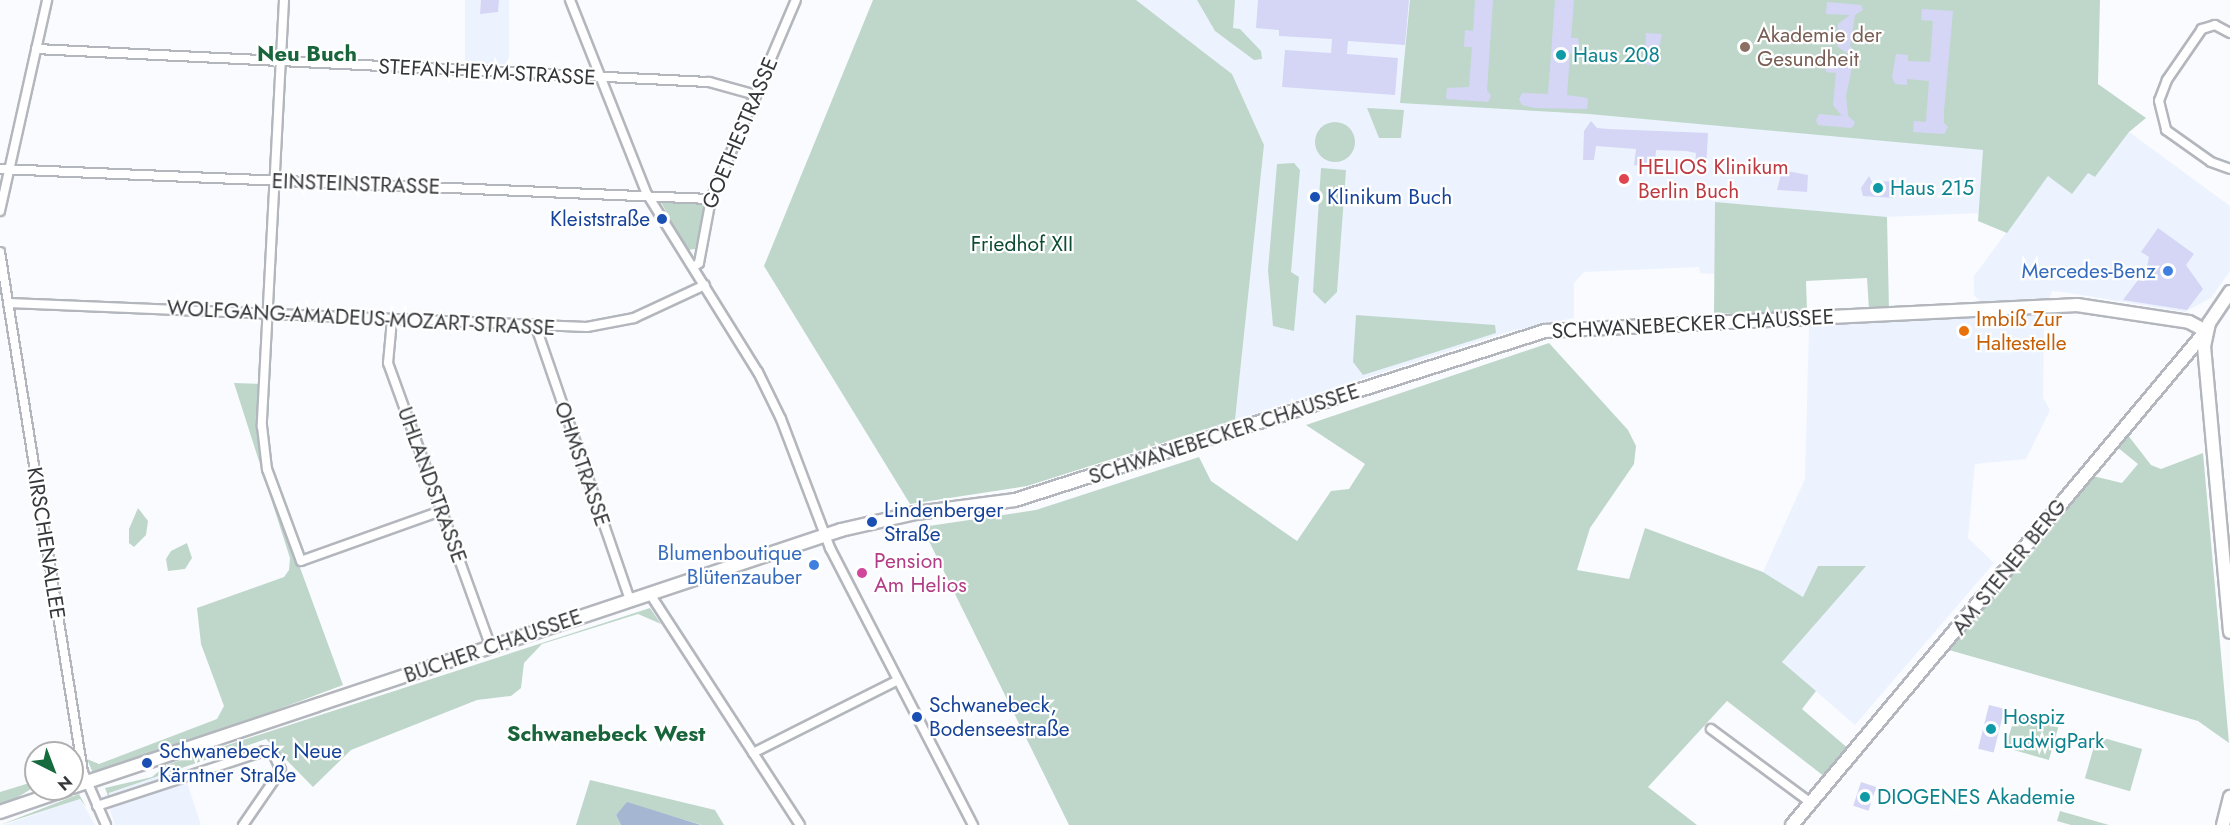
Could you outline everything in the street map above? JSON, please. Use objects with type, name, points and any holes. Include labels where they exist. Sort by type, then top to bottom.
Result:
[{"type":"main road","name":"AM STENER BERG","points":[[1792,825],[2206,332],[2230,292]]},
{"type":"main road","name":"SCHWANEBECKER CHAUSSEE","points":[[916,513],[1015,500],[1554,329],[2077,305],[2189,322],[2206,332]]},
{"type":"main road","points":[[2206,332],[2230,632]]},
{"type":"main road","name":"BUCHER CHAUSSEE","points":[[84,783],[827,535],[916,513]]},
{"type":"main road","points":[[2224,824],[2230,797]]},
{"type":"main road","points":[[0,812],[32,801]]},
{"type":"street","points":[[0,211],[4,170],[47,0]]},
{"type":"street","points":[[284,0],[271,181],[261,446],[301,561],[441,511]]},
{"type":"street","points":[[570,0],[597,78],[647,194],[705,285],[776,410],[827,535],[972,825]]},
{"type":"street","name":"GOETHESTRASSE","points":[[694,267],[699,263],[711,199],[796,0]]},
{"type":"street","points":[[2230,33],[2215,25],[2202,29],[2167,80],[2159,101],[2166,130],[2211,162],[2230,169]]},
{"type":"street","name":"STEFAN-HEYM-STRASSE","points":[[36,49],[709,82],[756,95]]},
{"type":"street","name":"EINSTEINSTRASSE","points":[[4,170],[647,194],[711,199]]},
{"type":"street","name":"KIRSCHENALLEE","points":[[0,252],[87,782],[106,825]]},
{"type":"street","name":"WOLFGANG-AMADEUS-MOZART-STRASSE","points":[[9,303],[536,327],[588,327],[634,318],[705,285]]},
{"type":"street","name":"UHLANDSTRASSE","points":[[392,320],[388,363],[491,647]]},
{"type":"street","name":"OHMSTRASSE","points":[[536,327],[630,600]]},
{"type":"street","points":[[650,594],[800,825]]},
{"type":"street","points":[[753,753],[898,680]]},
{"type":"street","points":[[1711,729],[1811,803]]},
{"type":"street","points":[[97,806],[264,751],[273,753],[281,770],[243,825]]},
{"type":"shaded area","points":[[465,0],[509,0],[509,64],[465,64]]},
{"type":"shaded area","name":"HELIOS Klinikum Berlin Buch","points":[[1136,0],[2002,0],[1984,213],[1887,217],[1887,266],[1713,274],[1700,273],[1699,267],[1584,272],[1574,283],[1574,318],[1507,332],[1235,420],[1264,145],[1232,74]]},
{"type":"shaded area","points":[[2129,132],[2230,206],[2230,271],[2211,298],[2185,312],[2052,291],[2049,299],[1981,302],[1974,295],[1974,276],[2048,176],[2088,172],[2095,177]]},
{"type":"shaded area","points":[[2063,312],[2060,322],[2044,328],[2043,398],[2050,410],[2026,459],[1975,464],[1968,538],[1994,563],[1855,725],[1782,662],[1865,566],[1803,597],[1763,572],[1805,479],[1809,326]]},
{"type":"shaded area","points":[[182,767],[201,825],[115,825],[105,795]]},
{"type":"shaded area","points":[[74,801],[81,801],[95,825],[4,825]]},
{"type":"green space","name":"Friedhof XII","points":[[873,0],[1136,0],[1232,74],[1264,145],[1235,420],[1027,486],[910,504],[764,266]]},
{"type":"green space","points":[[1197,0],[1235,0],[1233,28],[1240,29],[1261,51],[1262,59],[1254,60],[1215,31]]},
{"type":"green space","points":[[1410,0],[2100,0],[2098,84],[2146,118],[2129,132],[2095,177],[2088,173],[2072,194],[2048,176],[2007,233],[1978,221],[1983,150],[1589,114],[1400,103]]},
{"type":"green space","points":[[1367,108],[1404,110],[1401,138],[1379,138]]},
{"type":"green space","points":[[1335,122],[1343,123],[1349,128],[1354,134],[1354,150],[1349,156],[1343,161],[1335,162],[1327,161],[1321,156],[1316,150],[1315,142],[1316,134],[1321,128],[1327,123]]},
{"type":"green space","points":[[1294,163],[1300,170],[1291,272],[1299,277],[1294,331],[1273,326],[1268,270],[1277,164]]},
{"type":"green space","points":[[1321,168],[1346,170],[1337,292],[1325,304],[1313,292]]},
{"type":"green space","points":[[659,199],[708,200],[695,249],[688,250]]},
{"type":"green space","points":[[1715,202],[1887,217],[1889,309],[1869,310],[1867,278],[1806,281],[1807,311],[1714,314]]},
{"type":"green space","points":[[1356,315],[1495,325],[1496,333],[1363,375],[1353,362]]},
{"type":"green space","points":[[1549,343],[1628,430],[1636,446],[1634,464],[1590,528],[1577,570],[1629,579],[1645,528],[1763,572],[1803,597],[1818,566],[1866,566],[1782,662],[1816,691],[1802,709],[1850,750],[1825,777],[1727,701],[1648,787],[1697,825],[1069,825],[922,527],[1036,510],[1199,457],[1211,481],[1297,541],[1331,491],[1349,489],[1365,464],[1306,425]]},
{"type":"green space","points":[[234,383],[260,384],[261,461],[343,685],[140,761],[101,774],[92,771],[87,759],[99,764],[217,719],[224,706],[201,644],[197,608],[284,577],[289,570],[290,558]]},
{"type":"green space","points":[[2127,434],[2151,465],[2161,469],[2203,453],[2229,743],[2198,721],[1949,650],[2093,476],[2122,483],[2138,464],[2117,447]]},
{"type":"green space","points":[[138,508],[148,521],[146,535],[134,547],[129,543],[129,529]]},
{"type":"green space","points":[[187,543],[192,558],[185,569],[168,571],[166,559],[171,551]]},
{"type":"green space","points":[[650,608],[661,624],[638,614],[542,644],[524,663],[521,688],[511,696],[477,700],[351,750],[313,787],[266,739],[109,793],[109,798],[105,788],[152,777],[166,765]]},
{"type":"green space","points":[[2015,715],[2058,727],[2049,760],[2006,748]]},
{"type":"green space","points":[[2097,736],[2142,749],[2130,791],[2085,778]]},
{"type":"green space","points":[[590,780],[715,810],[724,825],[702,825],[627,803],[616,815],[621,825],[576,825]]},
{"type":"green space","points":[[24,785],[24,793],[0,808],[0,792]]},
{"type":"green space","points":[[61,801],[74,801],[0,825]]},
{"type":"green space","points":[[2060,811],[2109,825],[2071,825],[2057,821]]},
{"type":"water","points":[[627,802],[701,825],[621,825],[616,815]]},
{"type":"building","points":[[481,0],[499,0],[498,12],[480,14]]},
{"type":"building","points":[[1258,0],[1409,0],[1405,45],[1348,41],[1347,54],[1398,58],[1395,95],[1282,87],[1285,50],[1331,53],[1332,39],[1279,36],[1279,30],[1256,28]]},
{"type":"building","points":[[1475,0],[1493,0],[1487,90],[1491,96],[1488,102],[1446,99],[1447,88],[1469,87],[1472,47],[1464,47],[1465,30],[1473,31]]},
{"type":"building","name":"Haus 208","points":[[1555,0],[1574,0],[1571,38],[1578,38],[1579,45],[1577,55],[1570,54],[1567,95],[1588,98],[1587,109],[1535,108],[1522,105],[1519,99],[1522,93],[1548,94]]},
{"type":"building","points":[[1827,2],[1861,5],[1863,10],[1855,15],[1850,46],[1853,49],[1853,64],[1846,95],[1848,116],[1855,122],[1852,128],[1818,125],[1816,120],[1819,114],[1842,116],[1833,105],[1836,73],[1826,72],[1827,56],[1852,57],[1837,46],[1838,24],[1850,15],[1826,14]]},
{"type":"building","points":[[1922,9],[1953,11],[1944,111],[1944,123],[1948,127],[1944,134],[1913,132],[1914,121],[1926,122],[1929,81],[1907,79],[1907,85],[1895,84],[1892,77],[1896,54],[1908,55],[1908,61],[1930,62],[1933,21],[1921,20]]},
{"type":"building","points":[[1646,33],[1662,34],[1655,66],[1645,64]]},
{"type":"building","points":[[1591,121],[1597,128],[1708,133],[1706,168],[1695,167],[1696,153],[1686,151],[1656,150],[1655,166],[1646,167],[1634,165],[1636,149],[1596,146],[1594,160],[1583,160],[1584,131]]},
{"type":"building","points":[[1782,170],[1808,175],[1807,192],[1777,190]]},
{"type":"building","name":"Haus 215","points":[[1869,176],[1872,182],[1895,181],[1893,198],[1863,196],[1861,188]]},
{"type":"building","name":"Mercedes-Benz","points":[[2158,228],[2194,254],[2186,265],[2203,289],[2187,310],[2123,300],[2138,280],[2144,281],[2149,257],[2141,252]]},
{"type":"building","name":"Hospiz LudwigPark","points":[[1989,705],[2005,709],[1994,753],[1978,749]]},
{"type":"building","name":"DIOGENES Akademie","points":[[1861,782],[1876,787],[1868,811],[1853,806]]},
{"type":"place","name":"Akademie der Gesundheit","points":[[1745,47]]},
{"type":"place","name":"Haus 208","points":[[1561,55]]},
{"type":"place","name":"HELIOS Klinikum Berlin Buch","points":[[1624,179]]},
{"type":"place","name":"Haus 215","points":[[1878,188]]},
{"type":"place","name":"Klinikum Buch","points":[[1315,197]]},
{"type":"place","name":"Kleiststraße","points":[[662,219]]},
{"type":"place","name":"Mercedes-Benz","points":[[2168,271]]},
{"type":"place","name":"Imbiß Zur Haltestelle","points":[[1964,331]]},
{"type":"place","name":"Lindenberger Straße","points":[[872,522]]},
{"type":"place","name":"Blumenboutique Blütenzauber","points":[[814,565]]},
{"type":"place","name":"Pension Am Helios","points":[[862,573]]},
{"type":"place","name":"Schwanebeck, Bodenseestraße","points":[[917,717]]},
{"type":"place","name":"Hospiz LudwigPark","points":[[1991,729]]},
{"type":"place","name":"Schwanebeck, Neue Kärntner Straße","points":[[147,763]]},
{"type":"place","name":"DIOGENES Akademie","points":[[1865,797]]},
{"type":"district","name":"Neu Buch","points":[[307,54]]},
{"type":"district","name":"Schwanebeck West","points":[[606,734]]}]
